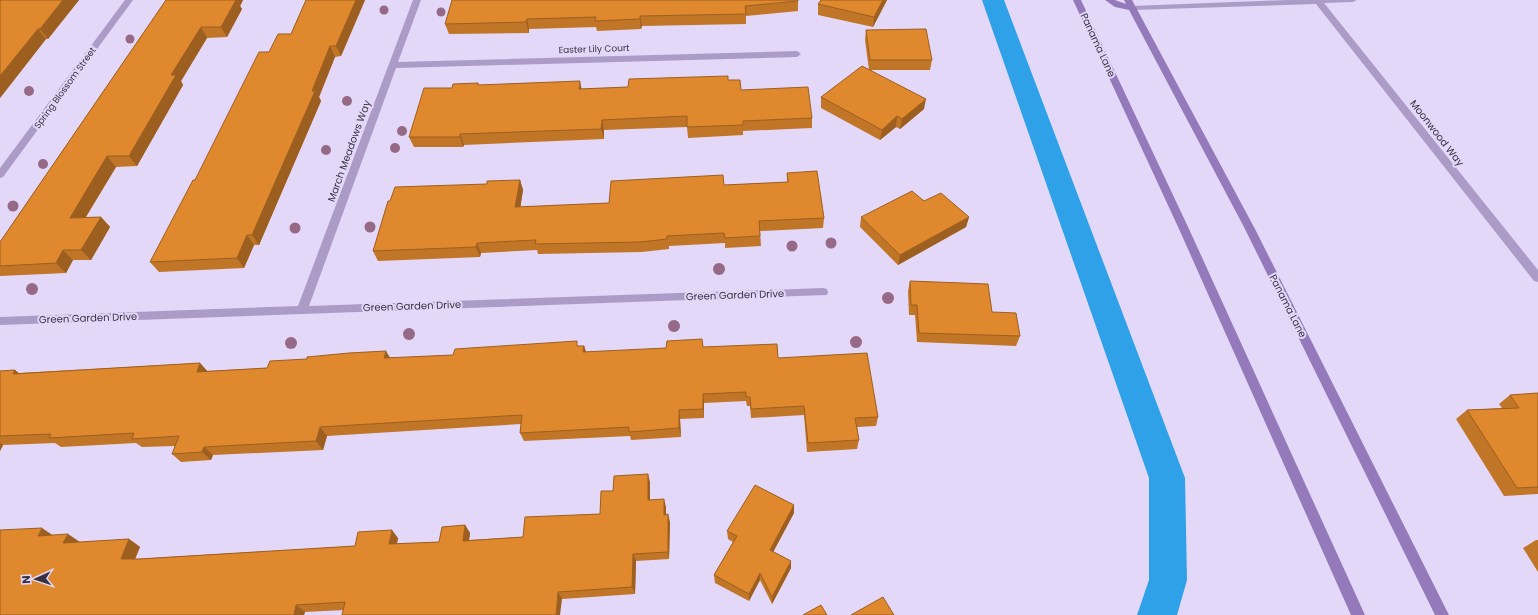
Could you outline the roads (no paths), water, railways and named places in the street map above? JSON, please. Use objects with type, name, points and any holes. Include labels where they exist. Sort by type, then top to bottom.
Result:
[{"type":"main road","name":"Panama Lane","points":[[1077,0],[1184,229],[1358,615]]},
{"type":"main road","points":[[1109,0],[1118,5],[1130,4]]},
{"type":"main road","name":"Panama Lane","points":[[1130,4],[1250,229],[1442,615]]},
{"type":"street","name":"Spring Blossom Street","points":[[0,175],[129,0]]},
{"type":"street","name":"March Meadows Way","points":[[302,310],[417,0]]},
{"type":"street","points":[[1130,4],[1353,0]]},
{"type":"street","name":"Moonwood Way","points":[[1318,1],[1538,278]]},
{"type":"street","name":"Easter Lily Court","points":[[393,65],[797,54]]},
{"type":"street","name":"Green Garden Drive","points":[[0,321],[823,292]]},
{"type":"waterway","points":[[993,0],[1167,478],[1168,580],[1157,615]]}]
